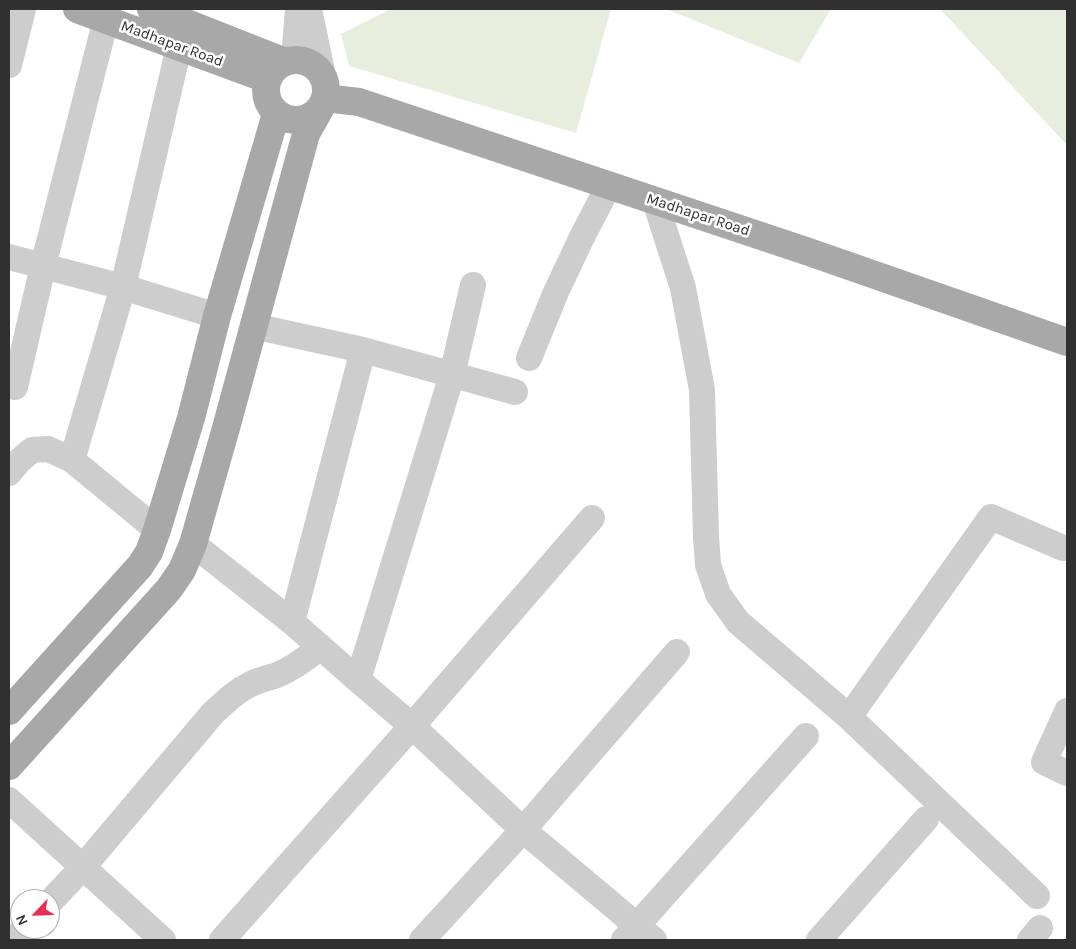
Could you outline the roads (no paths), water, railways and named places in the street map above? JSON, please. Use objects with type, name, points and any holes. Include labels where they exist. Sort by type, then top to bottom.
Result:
[{"type":"main road","name":"Madhapar Road","points":[[77,9],[106,20],[185,26]]},
{"type":"main road","name":"Madhapar Road","points":[[151,9],[185,26],[281,67]]},
{"type":"main road","points":[[9,766],[169,589],[182,570],[193,544],[226,428],[306,134],[323,93],[316,67],[305,61],[281,67],[265,92],[268,104],[276,114],[287,120],[300,120],[311,116],[323,93]]},
{"type":"main road","name":"Madhapar Road","points":[[323,93],[359,102],[655,200],[1067,342]]},
{"type":"main road","points":[[9,711],[140,566],[149,552],[191,418],[276,114]]},
{"type":"street","points":[[9,65],[23,9]]},
{"type":"street","points":[[281,67],[298,9]]},
{"type":"street","points":[[309,9],[323,93]]},
{"type":"street","points":[[15,387],[43,266],[106,20]]},
{"type":"street","points":[[72,460],[123,287],[185,26]]},
{"type":"street","points":[[529,358],[560,283],[609,185]]},
{"type":"street","points":[[655,200],[683,288],[702,390],[708,566],[718,594],[738,622],[849,717],[1037,896]]},
{"type":"street","points":[[9,257],[123,287],[218,316]]},
{"type":"street","points":[[358,680],[452,374],[473,285]]},
{"type":"street","points":[[253,326],[363,350],[515,392]]},
{"type":"street","points":[[292,622],[363,350]]},
{"type":"street","points":[[9,473],[32,450],[48,449],[72,460],[157,530]]},
{"type":"street","points":[[849,717],[991,517],[1063,548]]},
{"type":"street","points":[[222,940],[412,726],[592,518]]},
{"type":"street","points":[[193,544],[292,622],[412,726],[638,936],[806,736]]},
{"type":"street","points":[[60,891],[82,868],[213,712],[233,694],[252,683],[294,667],[320,646]]},
{"type":"street","points":[[422,940],[523,830],[677,652]]},
{"type":"street","points":[[1067,712],[1044,762],[1067,773]]},
{"type":"street","points":[[9,800],[163,940]]},
{"type":"street","points":[[819,940],[926,819]]}]
